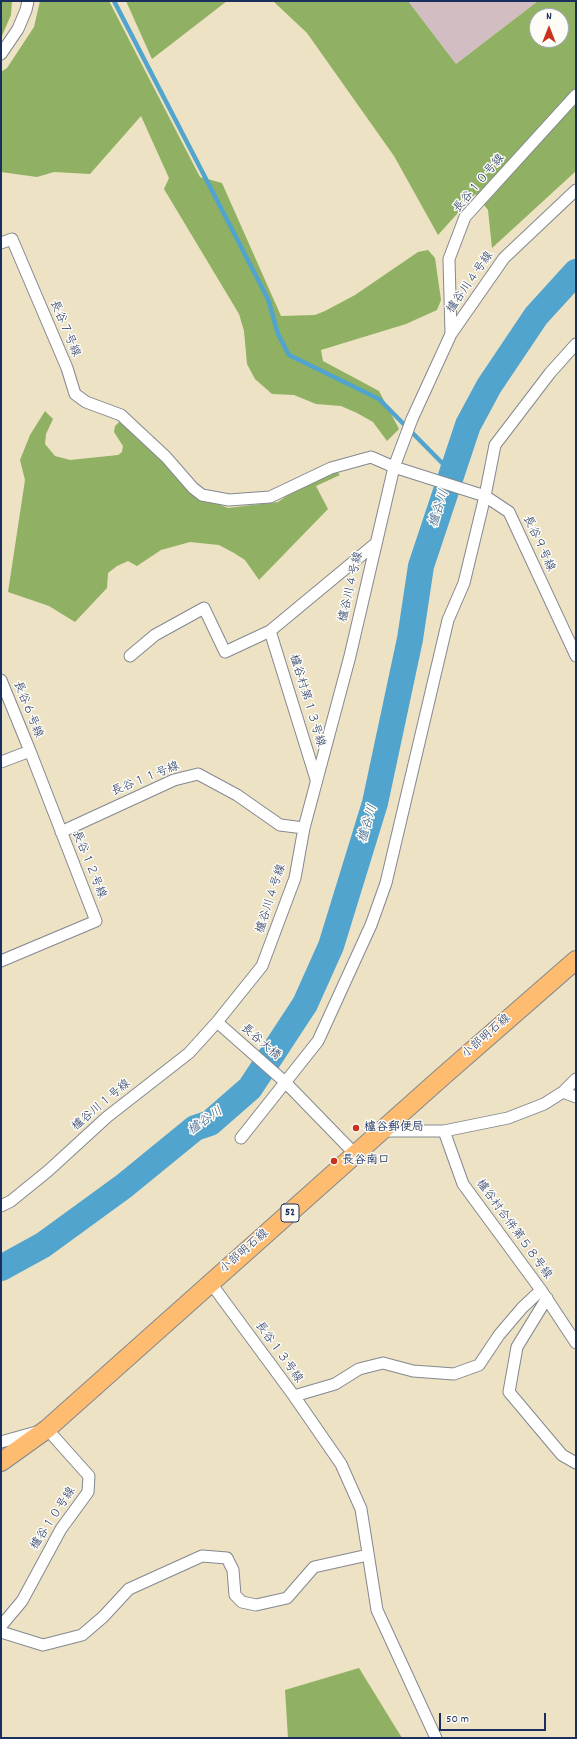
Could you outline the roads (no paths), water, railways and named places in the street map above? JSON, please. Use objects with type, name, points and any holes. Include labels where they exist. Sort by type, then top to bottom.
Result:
[{"type":"main road","name":"小部明石線","points":[[1,1462],[47,1429],[380,1131],[576,960]]},
{"type":"street","points":[[1,54],[18,29],[28,1]]},
{"type":"street","name":"長谷１０号線","points":[[451,334],[449,259],[465,217],[576,95]]},
{"type":"street","name":"櫨谷川４号線","points":[[217,1022],[262,966],[295,878],[304,828],[350,656],[394,467],[412,419],[451,334],[504,258],[576,190]]},
{"type":"street","name":"長谷７号線","points":[[1,243],[12,239],[67,368],[75,394],[86,402],[121,415]]},
{"type":"street","points":[[241,1138],[318,1042],[371,925],[386,883],[448,620],[464,583],[485,496],[495,445],[550,373],[576,344]]},
{"type":"street","name":"長谷９号線","points":[[121,415],[161,452],[202,496],[229,500],[270,497],[331,468],[371,457],[394,467],[485,496],[508,512],[576,656]]},
{"type":"street","points":[[130,656],[155,635],[204,608],[225,652],[270,631],[376,544]]},
{"type":"street","name":"櫨谷村第１３号線","points":[[270,631],[316,779]]},
{"type":"street","name":"長谷６号線","points":[[1,680],[30,751]]},
{"type":"street","points":[[1,762],[30,751]]},
{"type":"street","name":"長谷１２号線","points":[[1,961],[96,921],[30,751]]},
{"type":"street","name":"長谷１１号線","points":[[61,832],[174,780],[198,774],[237,795],[280,825],[304,828]]},
{"type":"street","name":"長谷大橋","points":[[217,1022],[285,1082],[355,1154]]},
{"type":"street","name":"櫨谷川１号線","points":[[1,1206],[11,1201],[48,1171],[107,1117],[189,1053],[217,1022]]},
{"type":"street","points":[[380,1131],[444,1131],[508,1118],[544,1104],[563,1092],[576,1079]]},
{"type":"street","points":[[563,1092],[576,1097]]},
{"type":"street","name":"櫨谷村合併第５８号線","points":[[444,1131],[463,1184],[544,1294],[576,1343]]},
{"type":"street","name":"長谷１３号線","points":[[210,1282],[294,1396],[335,1384],[359,1369],[383,1362],[413,1371],[454,1374],[479,1365],[499,1335],[522,1308],[544,1294]]},
{"type":"street","name":"櫨谷村合併第５８号線","points":[[544,1294],[517,1347],[509,1392],[562,1455],[576,1463]]},
{"type":"street","points":[[294,1396],[341,1464],[361,1509],[377,1610],[436,1738]]},
{"type":"street","points":[[1,1442],[47,1429]]},
{"type":"street","name":"櫨谷１０号線","points":[[1,1626],[22,1601],[61,1529],[88,1492],[89,1476],[47,1429]]},
{"type":"street","points":[[1,1632],[42,1645],[82,1635],[103,1617],[129,1589],[202,1556],[227,1558],[233,1570],[235,1595],[242,1602],[256,1605],[287,1598],[314,1567],[368,1555]]},
{"type":"waterway","points":[[114,1],[268,299],[278,334],[289,355],[379,399],[452,473]]},
{"type":"waterway","name":"櫨谷川","points":[[1,1268],[43,1245],[124,1186],[195,1128],[210,1123],[250,1088],[305,1004],[331,946],[375,803],[410,639],[421,566],[468,425],[489,386],[536,316],[576,272]]},
{"type":"place","name":"櫨谷郵便局","points":[[356,1128]]},
{"type":"place","name":"長谷南口","points":[[334,1161]]}]
